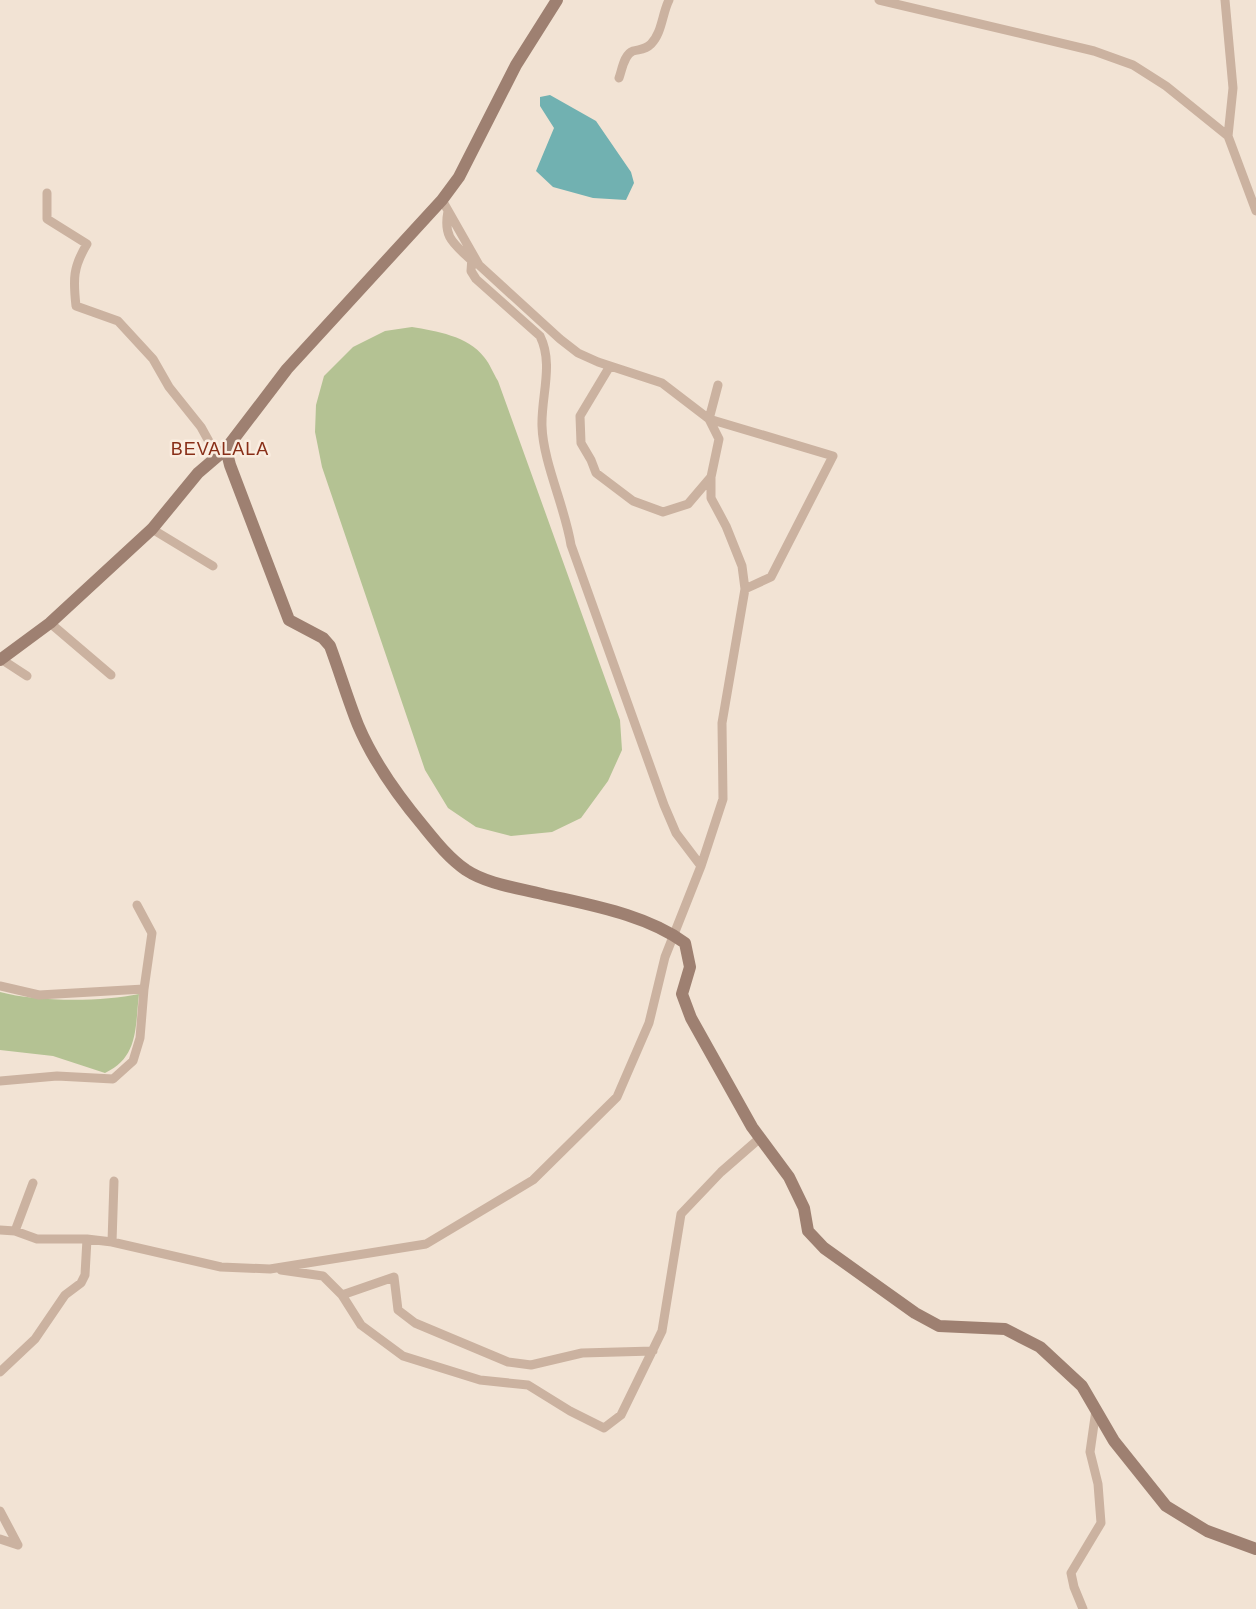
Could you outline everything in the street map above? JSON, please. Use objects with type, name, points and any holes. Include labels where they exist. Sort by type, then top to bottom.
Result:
[{"type":"street","points":[[27,676],[0,659],[50,623],[152,530],[198,473],[222,452],[287,370],[445,206],[516,65],[557,0]]},
{"type":"street","points":[[619,78],[626,56],[631,51],[644,50],[652,44],[659,31],[669,0]]},
{"type":"street","points":[[879,0],[1094,51],[1125,62],[1166,86],[1228,136]]},
{"type":"street","points":[[1225,0],[1233,88],[1228,136],[1256,211]]},
{"type":"street","points":[[47,193],[47,219],[87,244],[78,259],[73,279],[76,306],[118,320],[153,359],[169,387],[222,452],[230,465],[290,620],[323,638],[330,646],[358,726],[378,763],[399,797],[449,857],[468,871],[508,886],[602,909],[638,920],[685,943],[690,967],[682,994],[691,1018],[752,1127],[790,1177],[804,1208],[808,1231],[824,1248],[915,1313],[939,1326],[1005,1329],[1040,1347],[1082,1386],[1114,1441],[1166,1506],[1206,1531],[1256,1549]]},
{"type":"street","points":[[445,206],[474,261],[560,339],[578,352],[610,366],[662,383],[709,419],[833,456],[771,577],[745,589]]},
{"type":"street","points":[[474,261],[471,271],[476,279],[540,336],[546,347],[547,361],[542,426],[545,446],[568,523],[571,545],[664,805],[676,833],[701,866]]},
{"type":"street","points":[[610,366],[580,416],[580,443],[591,460],[596,473],[633,502],[663,512],[688,504],[711,477]]},
{"type":"street","points":[[270,1269],[426,1244],[533,1180],[617,1097],[649,1023],[665,957],[701,866],[722,800],[722,723],[745,589],[742,566],[726,526],[711,498],[711,477],[719,439],[709,419],[718,385]]},
{"type":"street","points":[[152,530],[212,566]]},
{"type":"street","points":[[50,623],[111,675]]},
{"type":"street","points":[[0,1081],[57,1076],[113,1079],[133,1061],[140,1038],[152,933],[137,905]]},
{"type":"street","points":[[0,986],[39,996],[144,990]]},
{"type":"street","points":[[0,1230],[15,1232],[37,1239],[87,1239],[112,1242],[221,1268],[270,1269],[323,1276],[342,1295],[361,1325],[403,1356],[480,1380],[528,1385],[570,1411],[604,1428],[621,1415],[662,1331],[681,1214],[721,1172],[760,1138]]},
{"type":"street","points":[[112,1242],[114,1181]]},
{"type":"street","points":[[15,1232],[33,1183]]},
{"type":"street","points":[[0,1372],[35,1339],[65,1295],[81,1282],[85,1275],[87,1239]]},
{"type":"street","points":[[342,1295],[394,1277],[398,1310],[415,1323],[508,1362],[531,1365],[582,1353],[653,1351]]},
{"type":"street","points":[[1084,1609],[1074,1587],[1071,1573],[1101,1523],[1098,1484],[1090,1452],[1096,1410]]},
{"type":"street","points":[[0,1511],[18,1546],[0,1539]]},
{"type":"green space","points":[[412,327],[431,330],[461,339],[469,344],[486,360],[498,381],[620,720],[622,750],[608,781],[581,818],[552,832],[511,836],[476,827],[448,808],[425,770],[322,467],[315,432],[316,405],[324,376],[353,347],[385,331]]},
{"type":"green space","points":[[0,992],[32,998],[69,1000],[124,997],[139,994],[135,1029],[130,1050],[124,1059],[105,1073],[53,1056],[0,1050]]},
{"type":"water","points":[[550,95],[596,121],[631,172],[634,183],[626,200],[593,198],[553,187],[536,171],[554,128],[540,106],[540,97]]},
{"type":"district","name":"BEVALALA","points":[[220,449]]}]
